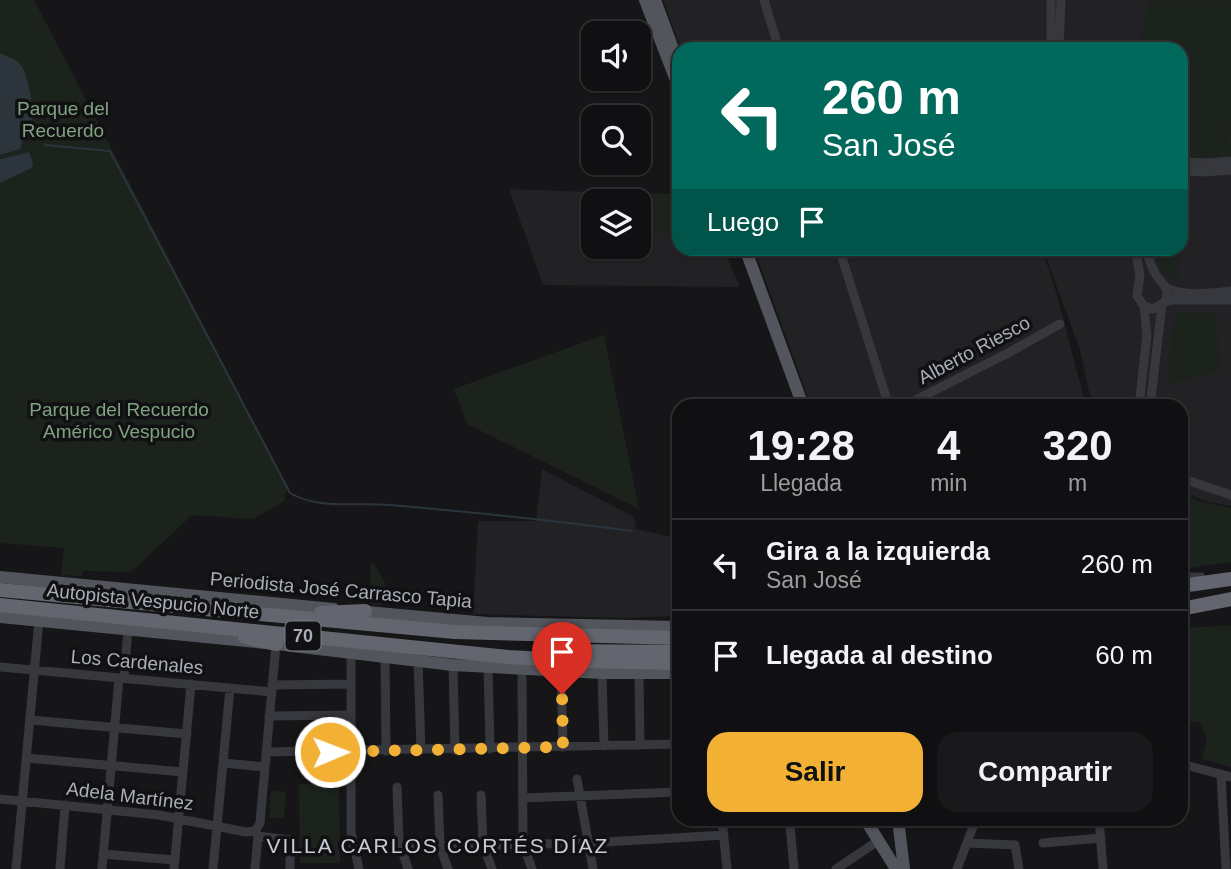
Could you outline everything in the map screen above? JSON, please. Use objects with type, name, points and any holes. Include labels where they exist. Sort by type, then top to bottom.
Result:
[{"type":"highway","points":[[1188,588],[1231,579]]},
{"type":"highway","points":[[1188,588],[1231,585]]},
{"type":"highway","name":"Autopista Vespucio Norte","points":[[0,590],[455,632],[672,638]]},
{"type":"highway","points":[[1188,606],[1231,600]]},
{"type":"highway","points":[[1205,608],[1231,600]]},
{"type":"highway","name":"Autopista Vespucio Norte","points":[[0,605],[193,623],[416,654],[546,659],[672,670]]},
{"type":"highway","points":[[278,616],[365,611]]},
{"type":"highway","points":[[193,623],[276,644]]},
{"type":"highway","name":"70","points":[[416,654],[672,652]]},
{"type":"main road","points":[[645,0],[672,70]]},
{"type":"main road","points":[[655,0],[672,46]]},
{"type":"main road","points":[[741,256],[793,399]]},
{"type":"main road","points":[[748,256],[800,399]]},
{"type":"main road","name":"Periodista José Carrasco Tapia","points":[[0,577],[487,623],[672,627]]},
{"type":"main road","points":[[0,617],[351,653],[385,656],[416,654],[453,665],[639,674],[672,671]]},
{"type":"main road","points":[[869,826],[896,869]]},
{"type":"main road","points":[[899,826],[904,869]]},
{"type":"street","points":[[764,0],[777,42]]},
{"type":"street","points":[[1051,0],[1051,42]]},
{"type":"street","points":[[1059,42],[1060,0]]},
{"type":"street","points":[[1188,163],[1212,168]]},
{"type":"street","points":[[1188,170],[1230,166]]},
{"type":"street","points":[[842,256],[887,399]]},
{"type":"street","points":[[1137,256],[1140,271],[1137,296],[1144,306],[1147,335],[1140,399]]},
{"type":"street","points":[[1148,256],[1158,279],[1167,288],[1179,292],[1231,291]]},
{"type":"street","points":[[1140,283],[1149,278],[1158,279]]},
{"type":"street","points":[[1151,399],[1167,288]]},
{"type":"street","points":[[1144,306],[1153,309],[1173,300],[1231,300]]},
{"type":"street","name":"Alberto Riesco","points":[[918,399],[1060,324]]},
{"type":"street","points":[[1188,480],[1231,495]]},
{"type":"street","points":[[1188,576],[1231,573]]},
{"type":"street","points":[[16,869],[39,620]]},
{"type":"street","points":[[102,869],[114,728],[128,629]]},
{"type":"street","points":[[255,869],[256,833],[260,823],[276,644]]},
{"type":"street","points":[[351,653],[351,832],[359,869]]},
{"type":"street","points":[[416,654],[421,750]]},
{"type":"street","points":[[385,656],[386,751]]},
{"type":"street","points":[[453,665],[455,750]]},
{"type":"street","name":"Los Cardenales","points":[[0,667],[230,688],[272,689],[351,684]]},
{"type":"street","points":[[488,667],[490,749]]},
{"type":"street","points":[[522,669],[523,844],[532,869]]},
{"type":"street","points":[[561,671],[563,747]]},
{"type":"street","points":[[602,673],[604,746]]},
{"type":"street","points":[[639,674],[640,745]]},
{"type":"street","points":[[103,853],[174,865],[191,684]]},
{"type":"street","points":[[213,869],[230,688]]},
{"type":"street","points":[[270,716],[351,715]]},
{"type":"street","points":[[30,720],[187,734]]},
{"type":"street","points":[[266,752],[672,744]]},
{"type":"street","points":[[27,758],[183,772]]},
{"type":"street","points":[[223,763],[265,767]]},
{"type":"street","points":[[1188,766],[1226,776],[1226,869]]},
{"type":"street","points":[[577,779],[593,869]]},
{"type":"street","points":[[397,787],[400,847],[408,869]]},
{"type":"street","points":[[523,798],[672,792]]},
{"type":"street","points":[[438,795],[440,846],[448,869]]},
{"type":"street","points":[[481,795],[483,845],[492,869]]},
{"type":"street","name":"Adela Martínez","points":[[0,799],[179,817],[290,840],[290,869]]},
{"type":"street","points":[[60,869],[65,805]]},
{"type":"street","points":[[722,826],[726,869]]},
{"type":"street","points":[[790,826],[794,869]]},
{"type":"street","points":[[957,869],[973,826]]},
{"type":"street","points":[[1100,826],[1103,869]]},
{"type":"street","points":[[353,848],[589,843],[723,835]]},
{"type":"street","points":[[1043,843],[1101,838]]},
{"type":"street","points":[[836,869],[878,841]]},
{"type":"street","points":[[967,843],[1014,845],[1019,869]]},
{"type":"shaded area","points":[[663,0],[1231,0],[1231,506],[1205,501],[1188,494],[1188,399],[1090,399],[1080,350],[1046,256],[1188,256],[1188,42],[678,42]]},
{"type":"shaded area","points":[[0,53],[16,61],[23,69],[34,117],[20,149],[0,155]]},
{"type":"shaded area","points":[[29,152],[32,168],[0,183],[0,159]]},
{"type":"shaded area","points":[[509,189],[581,192],[581,259],[651,259],[651,234],[672,234],[672,256],[726,256],[740,287],[543,285]]},
{"type":"shaded area","points":[[757,256],[1044,256],[1084,399],[808,399]]},
{"type":"shaded area","points":[[542,469],[634,517],[636,529],[672,537],[672,616],[622,618],[473,614],[478,521],[536,521]]},
{"type":"green space","name":"Parque del Recuerdo Américo Vespucio","points":[[0,0],[34,0],[288,487],[284,501],[253,519],[192,515],[131,572],[83,571],[82,576],[61,575],[64,548],[0,543],[0,183],[32,168],[29,152],[0,159],[0,155],[20,149],[27,128],[32,123],[26,82],[22,73],[17,65],[0,53]]},
{"type":"green space","points":[[1149,0],[1231,2],[1231,126],[1229,138],[1224,143],[1231,143],[1231,159],[1188,160],[1188,42],[1140,42]]},
{"type":"green space","points":[[651,194],[672,194],[672,234],[651,234]]},
{"type":"green space","points":[[1156,256],[1177,256],[1179,283],[1164,272]]},
{"type":"green space","points":[[1175,313],[1216,314],[1220,371],[1167,384]]},
{"type":"green space","points":[[604,335],[639,509],[467,424],[454,389]]},
{"type":"green space","points":[[1188,496],[1201,502],[1231,508],[1231,562],[1188,568]]},
{"type":"green space","points":[[371,561],[384,582],[384,599],[380,605],[370,604]]},
{"type":"green space","points":[[1231,626],[1231,767],[1202,759],[1207,739],[1199,722],[1188,721],[1188,628]]},
{"type":"green space","points":[[299,784],[339,784],[340,863],[300,863]]},
{"type":"green space","points":[[271,791],[286,792],[284,818],[269,818]]},
{"type":"waterway","points":[[45,145],[110,151],[290,493],[313,502],[378,504],[632,531]]},
{"type":"district","name":"VILLA CARLOS CORTÉS DÍAZ","points":[[438,845]]},
{"type":"route","points":[[330,752],[563,747],[562,694]]},
{"type":"park label","name":"Parque del Recuerdo","points":[[63,119]]}]
